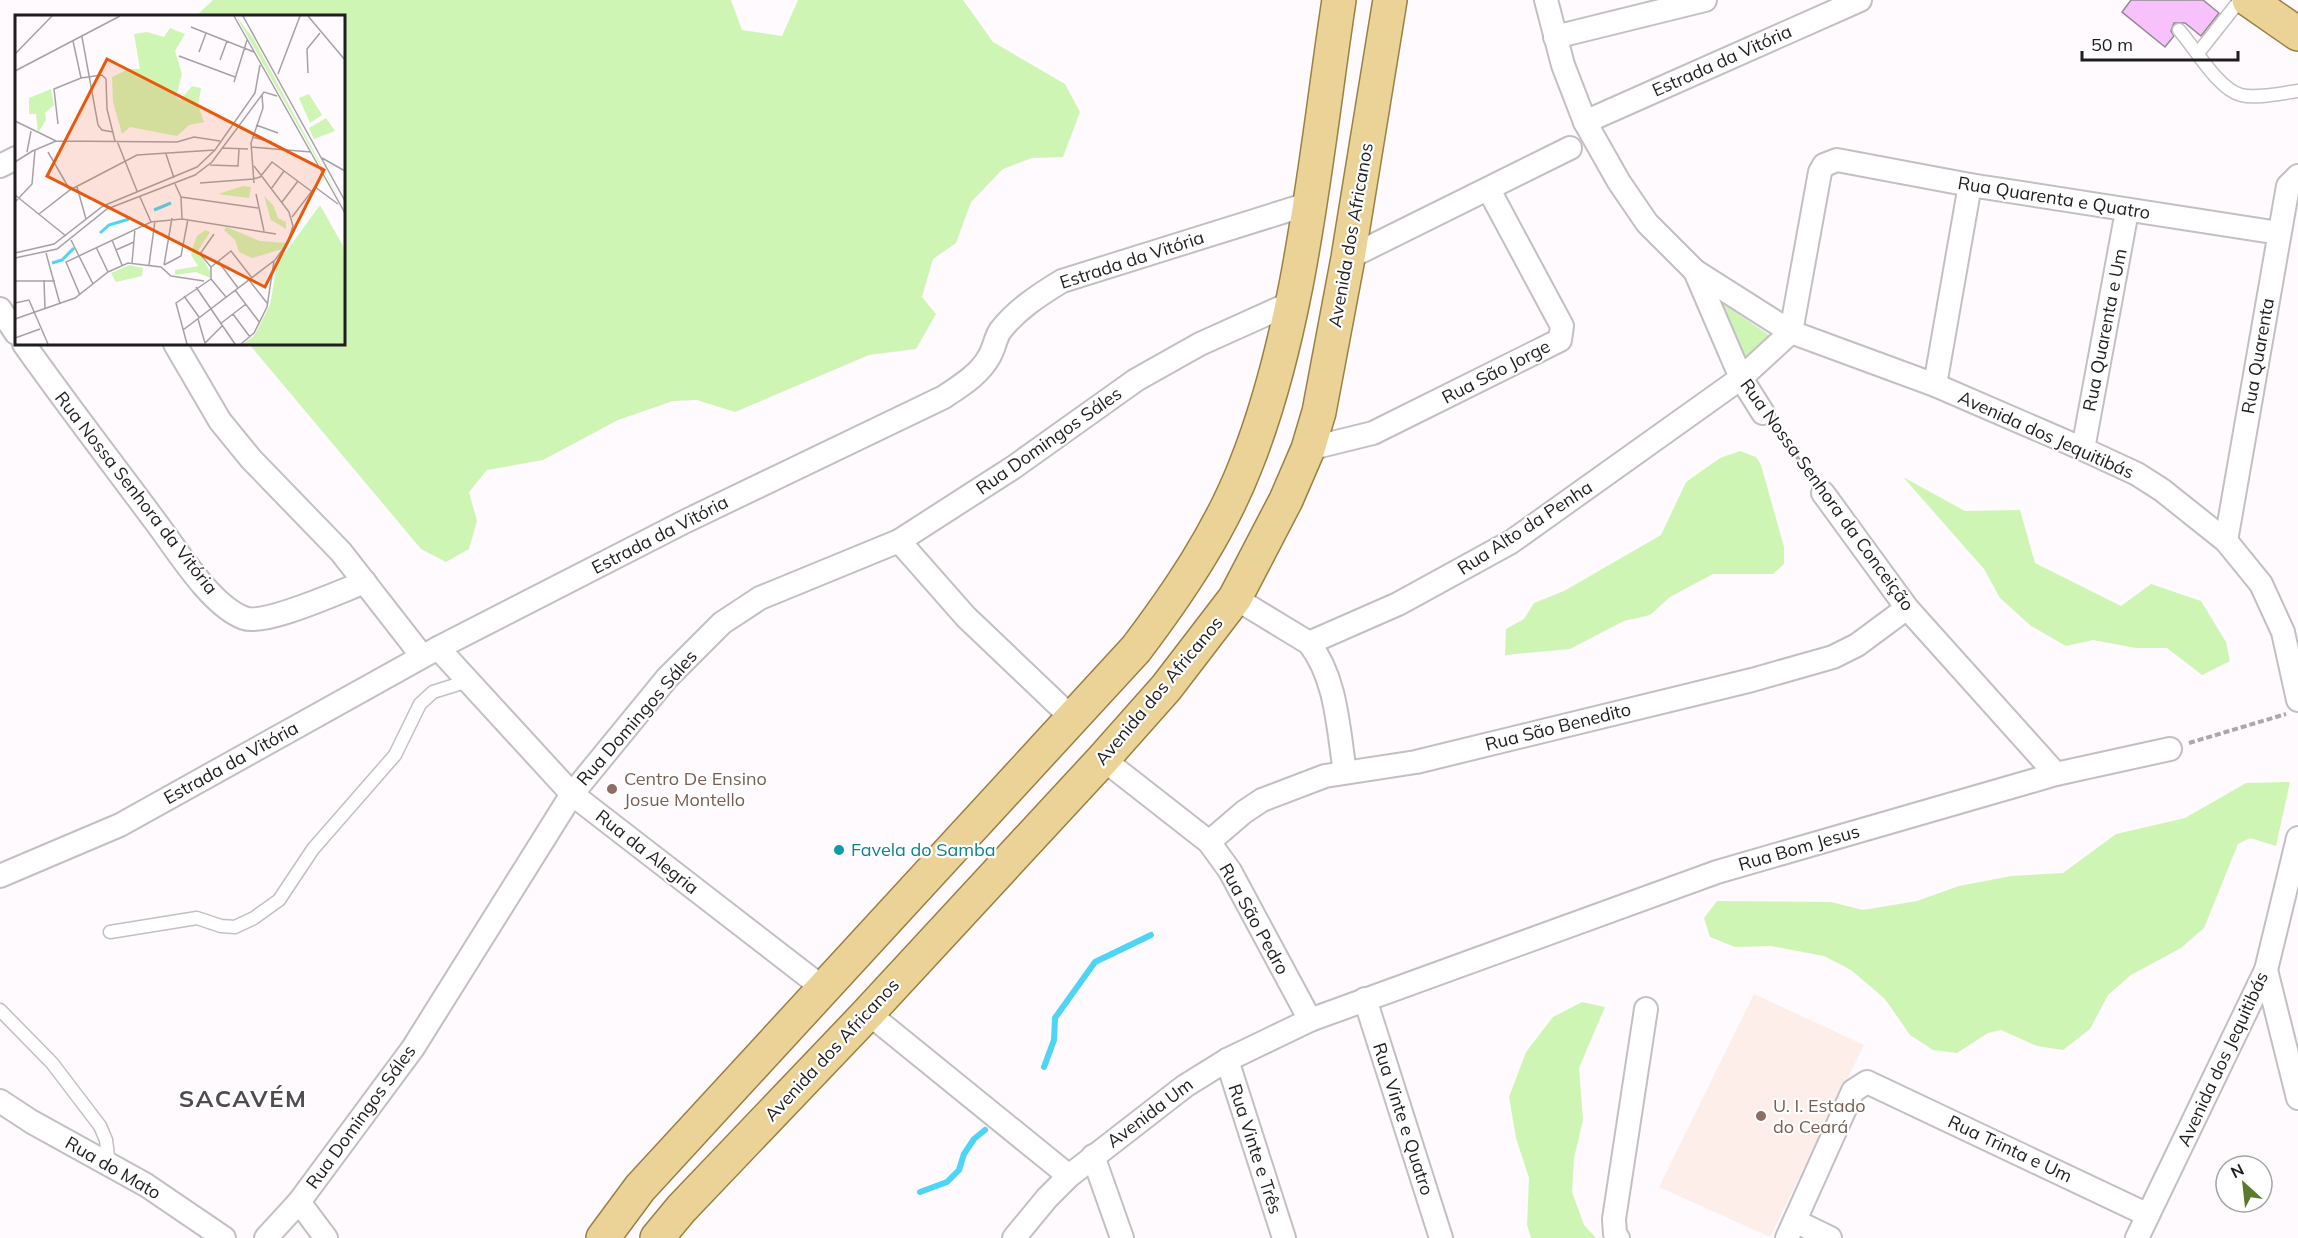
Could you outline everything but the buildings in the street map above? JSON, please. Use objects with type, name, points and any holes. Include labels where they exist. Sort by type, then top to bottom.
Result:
[{"type":"main road","points":[[603,1238],[640,1188],[1136,649],[1193,571],[1245,468],[1265,413],[1292,303],[1339,0]]},
{"type":"main road","name":"Avenida dos Africanos","points":[[657,1238],[681,1209],[868,1013],[1103,759],[1166,688],[1235,598],[1263,549],[1308,449],[1319,412],[1348,258],[1390,0]]},
{"type":"main road","points":[[2249,0],[2298,34]]},
{"type":"main road","points":[[1292,303],[1338,310]]},
{"type":"street","name":"Rua Nossa Senhora da Conceição","points":[[1546,0],[1555,37],[1585,122],[1619,182],[1647,223],[1695,272],[1741,378],[1763,413]]},
{"type":"street","points":[[1555,37],[1705,0]]},
{"type":"street","name":"Estrada da Vitória","points":[[1585,122],[1860,0]]},
{"type":"street","points":[[1348,258],[1570,148]]},
{"type":"street","points":[[0,166],[15,158]]},
{"type":"street","name":"Rua Quarenta e Quatro","points":[[1791,332],[1820,172],[1829,161],[1837,160],[2127,211],[2279,233]]},
{"type":"street","name":"Rua Quarenta","points":[[2226,541],[2288,186],[2298,176]]},
{"type":"street","points":[[1935,385],[1970,185]]},
{"type":"street","name":"Rua São Jorge","points":[[1308,449],[1373,433],[1560,340],[1562,326],[1489,190]]},
{"type":"street","name":"Estrada da Vitória","points":[[0,876],[120,825],[430,652],[686,521],[944,398],[969,381],[988,358],[999,332],[1017,314],[1036,297],[1062,281],[1308,204]]},
{"type":"street","name":"Rua Quarenta e Um","points":[[2083,449],[2127,211]]},
{"type":"street","name":"Avenida dos Jequitibás","points":[[1695,272],[1791,332],[1935,385],[2083,449],[2137,474],[2162,490],[2226,541],[2248,566],[2272,603],[2283,632],[2293,707]]},
{"type":"street","name":"Rua Domingos Sáles","points":[[266,1238],[299,1202],[413,1048],[472,950],[573,794],[667,678],[722,623],[760,597],[899,541],[1014,466],[1136,380],[1200,344],[1292,303]]},
{"type":"street","points":[[0,309],[15,332]]},
{"type":"street","name":"Rua Alto da Penha","points":[[1309,643],[1398,603],[1511,542],[1741,378],[1791,332]]},
{"type":"street","name":"Rua Nossa Senhora da Vitória","points":[[25,345],[207,588],[226,607],[244,618],[263,619],[365,582]]},
{"type":"street","name":"Rua da Alegria","points":[[176,345],[220,421],[251,459],[320,529],[430,652],[468,681],[573,794],[823,988]]},
{"type":"street","name":"Rua Nossa Senhora da Conceição","points":[[1823,493],[1907,608],[2056,774]]},
{"type":"street","points":[[899,541],[966,617],[1073,719]]},
{"type":"street","points":[[1235,598],[1309,643],[1329,675],[1345,772]]},
{"type":"street","name":"Rua São Benedito","points":[[1209,842],[1262,800],[1324,777],[1427,759],[1752,680],[1823,660],[1857,645],[1907,608]]},
{"type":"street","name":"Rua Bom Jesus","points":[[1310,1020],[1717,872],[2056,774],[2170,749]]},
{"type":"street","name":"Rua São Pedro","points":[[1103,759],[1209,842],[1230,871],[1310,1020]]},
{"type":"street","name":"Avenida dos Jequitibás","points":[[2138,1238],[2266,970],[2298,838]]},
{"type":"street","points":[[2266,970],[2298,1098]]},
{"type":"street","name":"Rua Vinte e Quatro","points":[[1365,999],[1441,1238]]},
{"type":"street","points":[[1618,1238],[1615,1234],[1614,1219],[1646,1009]]},
{"type":"street","points":[[868,1013],[1069,1176]]},
{"type":"street","name":"Avenida Um","points":[[1014,1238],[1069,1176],[1185,1086],[1227,1059],[1310,1020]]},
{"type":"street","name":"Rua Vinte e Três","points":[[1227,1059],[1284,1238]]},
{"type":"street","name":"Rua Trinta e Um","points":[[1791,1230],[1853,1092],[1863,1083],[1872,1083],[2148,1215]]},
{"type":"street","name":"Rua do Mato","points":[[0,1101],[32,1122],[147,1185],[224,1238]]},
{"type":"street","points":[[1093,1156],[1122,1238]]},
{"type":"street","points":[[299,1202],[326,1238]]},
{"type":"street","points":[[1791,1230],[1830,1238]]},
{"type":"lane","points":[[2198,52],[2240,0]]},
{"type":"lane","points":[[2179,30],[2221,83],[2243,96],[2298,91]]},
{"type":"lane","points":[[110,932],[197,918],[221,926],[235,927],[254,918],[279,900],[313,849],[395,755],[420,704],[433,692],[468,681]]},
{"type":"lane","points":[[0,1010],[52,1063],[100,1126],[106,1140],[109,1165]]},
{"type":"path","name":"Rua Nossa Senhora da Conceição","points":[[1763,413],[1823,493]]},
{"type":"path","points":[[2170,749],[2293,707]]},
{"type":"shaded area","name":"U. I. Estado do Ceará","points":[[1754,994],[1864,1045],[1770,1237],[1659,1187]]},
{"type":"green space","points":[[213,0],[731,0],[742,30],[782,36],[798,0],[963,0],[993,42],[1065,84],[1080,112],[1063,157],[1032,158],[1003,169],[971,202],[956,243],[933,259],[922,297],[936,314],[916,349],[869,355],[735,412],[697,400],[673,401],[618,420],[543,460],[487,470],[469,492],[477,521],[469,549],[446,562],[421,549],[250,345],[345,345],[345,15],[197,15]]},
{"type":"green space","points":[[1719,301],[1775,339],[1746,363]]},
{"type":"green space","points":[[1740,451],[1756,457],[1761,465],[1784,547],[1784,564],[1773,574],[1713,574],[1670,597],[1650,615],[1624,621],[1570,649],[1505,655],[1506,629],[1524,619],[1534,603],[1564,591],[1661,535],[1686,482],[1720,458]]},
{"type":"green space","points":[[1903,477],[1965,511],[2020,510],[2035,563],[2121,606],[2151,584],[2201,601],[2226,642],[2230,661],[2202,675],[2167,648],[2136,648],[2093,640],[2066,646],[2031,626],[2000,598],[1984,569]]},
{"type":"green space","points":[[2290,782],[2276,846],[2250,838],[2238,844],[2204,928],[2181,948],[2131,975],[2108,995],[2090,1029],[2063,1050],[2037,1046],[2001,1030],[1988,1033],[1957,1053],[1933,1050],[1910,1035],[1885,999],[1851,970],[1824,956],[1771,946],[1735,947],[1710,937],[1704,918],[1717,901],[1831,902],[1863,910],[1917,901],[1959,886],[2011,876],[2063,873],[2116,834],[2185,818],[2246,783]]},
{"type":"green space","points":[[1582,1002],[1605,1007],[1579,1068],[1583,1120],[1574,1158],[1572,1192],[1584,1225],[1596,1238],[1531,1238],[1527,1225],[1529,1178],[1516,1138],[1509,1097],[1526,1052],[1553,1017]]},
{"type":"waterway","points":[[1044,1067],[1054,1040],[1055,1018],[1095,962],[1151,935]]},
{"type":"waterway","points":[[920,1192],[947,1182],[959,1170],[964,1154],[974,1139],[985,1130]]},
{"type":"place","name":"Centro De Ensino Josue Montello","points":[[612,789]]},
{"type":"place","name":"Favela do Samba","points":[[839,850]]},
{"type":"place","name":"U. I. Estado do Ceará","points":[[1761,1116]]},
{"type":"district","name":"SACAVÉM","points":[[243,1099]]}]
